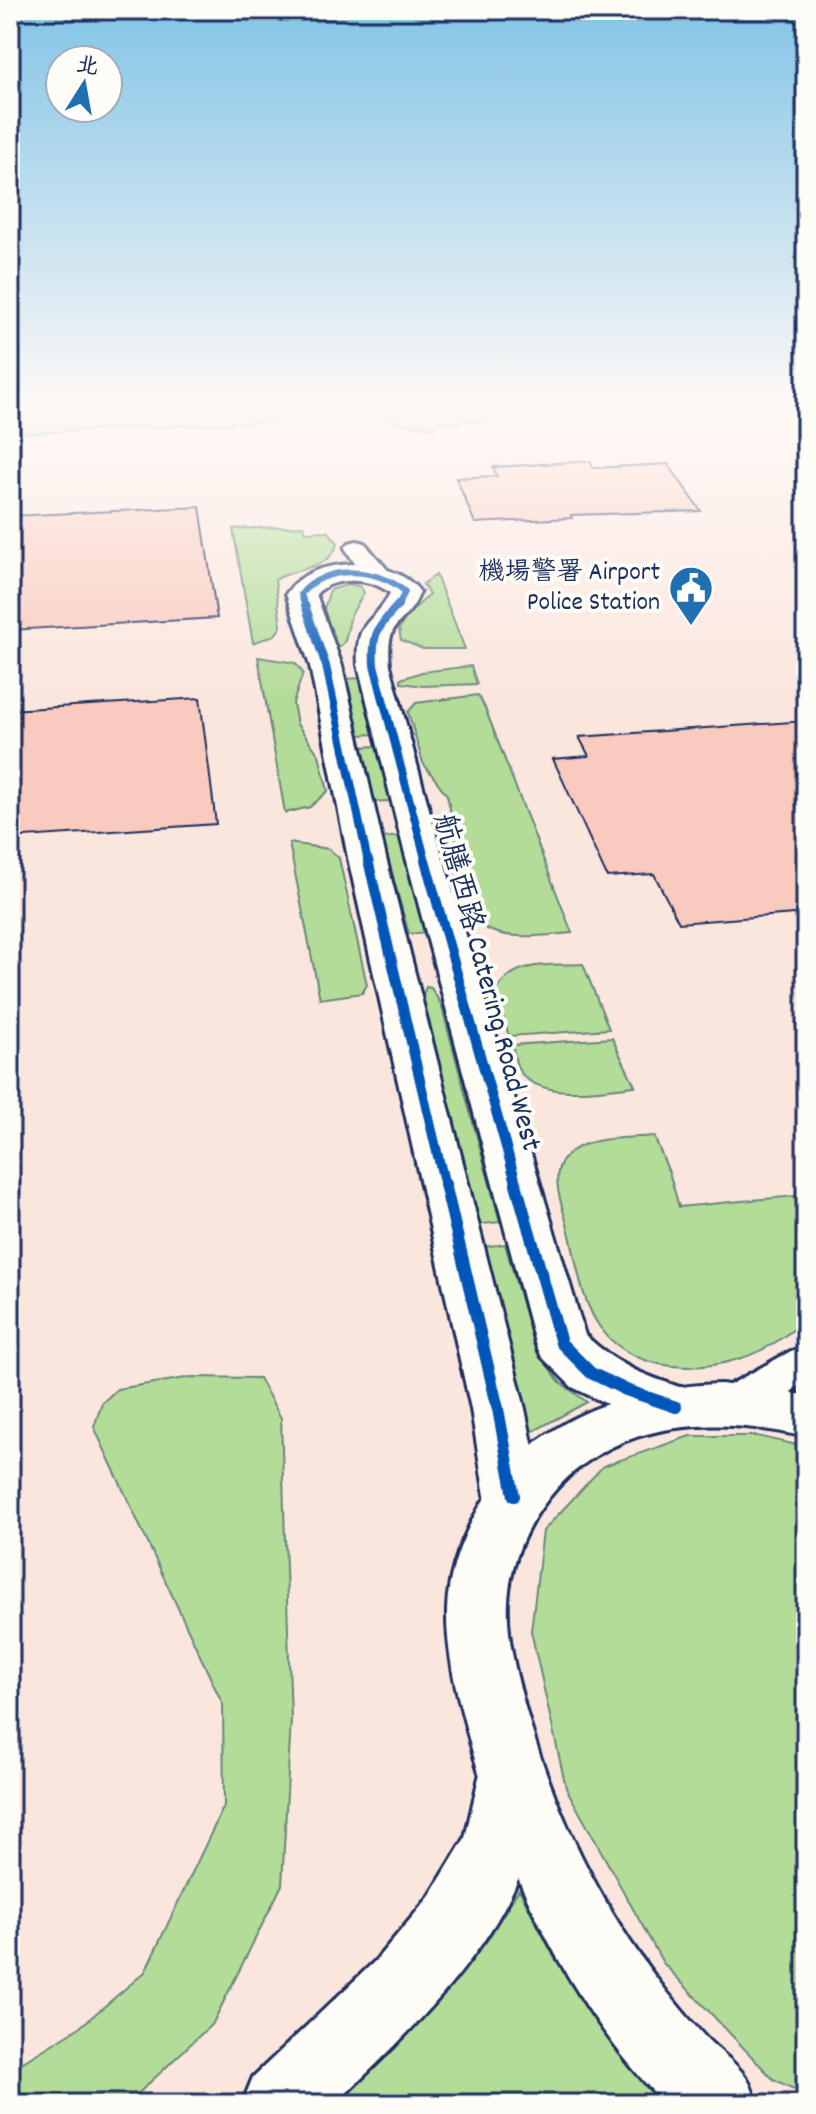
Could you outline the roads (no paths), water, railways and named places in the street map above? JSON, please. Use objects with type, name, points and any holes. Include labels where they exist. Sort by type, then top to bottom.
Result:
[{"type":"street","name":"航膳西路 Catering Road West","points":[[514,1496],[498,1409],[367,858],[326,668],[301,594],[308,584],[356,563],[393,580],[405,592],[404,598],[383,618],[373,639],[374,665],[417,831],[561,1343],[591,1373],[626,1390],[676,1407]]},
{"type":"street","points":[[731,1405],[806,1362]]},
{"type":"street","points":[[719,2104],[663,2045],[588,1936],[557,1883],[512,1777],[484,1672],[478,1600],[482,1572],[497,1526],[514,1496],[552,1458],[592,1432],[619,1420],[676,1407],[731,1405],[806,1416]]},
{"type":"street","points":[[280,2104],[400,1988],[467,1906],[496,1846],[512,1777]]},
{"type":"place","name":"機場警署 Airport Police Station","points":[[691,627]]}]
